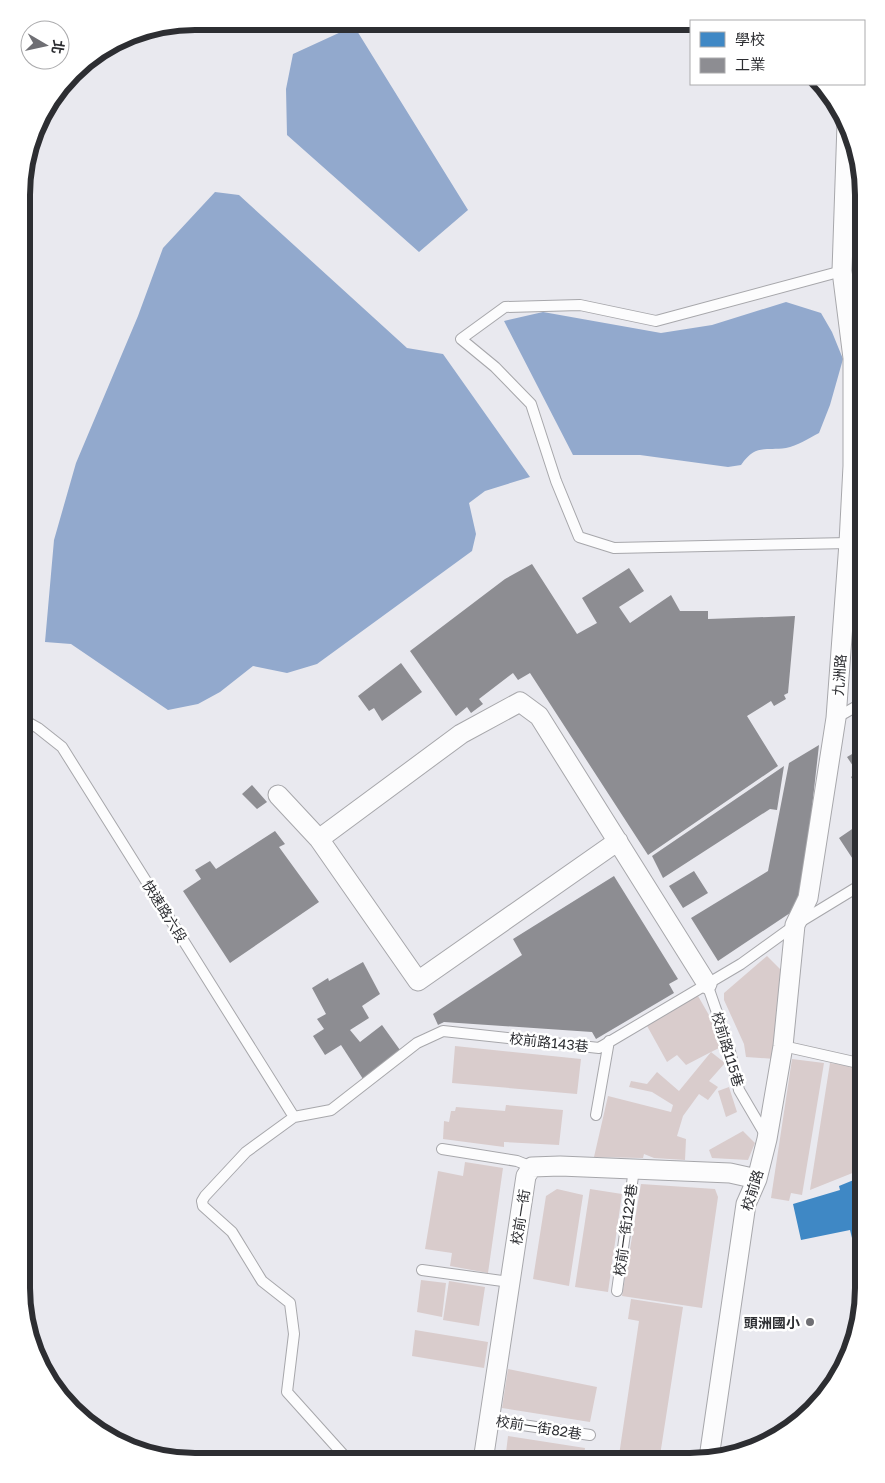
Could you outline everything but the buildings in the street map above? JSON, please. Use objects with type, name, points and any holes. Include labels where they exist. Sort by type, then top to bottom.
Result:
[{"type":"street","name":"九洲路","points":[[792,953],[795,925],[808,898],[836,718],[849,543],[853,466],[853,358],[842,271],[846,144]]},
{"type":"street","points":[[319,839],[461,734],[520,702],[539,716],[707,984]]},
{"type":"street","points":[[278,795],[319,839],[418,980],[618,841]]},
{"type":"street","name":"校前路","points":[[709,1452],[746,1204],[756,1179],[767,1139],[783,1046],[792,953]]},
{"type":"street","points":[[532,1167],[560,1166],[730,1173],[756,1179]]},
{"type":"street","name":"校前一街","points":[[483,1453],[526,1176],[532,1167]]},
{"type":"lane","points":[[843,248],[855,244]]},
{"type":"lane","points":[[842,271],[656,322],[580,305],[505,306],[461,339],[495,367],[532,404],[556,481],[579,537],[614,548],[849,543]]},
{"type":"lane","points":[[836,718],[855,707]]},
{"type":"lane","name":"快速路六段","points":[[30,724],[62,747],[294,1117]]},
{"type":"lane","name":"校前路143巷","points":[[294,1117],[331,1110],[417,1043],[443,1031],[599,1048],[741,964],[795,925],[855,888]]},
{"type":"lane","name":"校前路115巷","points":[[707,984],[729,1046],[739,1090],[767,1139]]},
{"type":"lane","points":[[596,1115],[609,1041]]},
{"type":"lane","points":[[783,1046],[855,1062]]},
{"type":"lane","points":[[294,1117],[246,1152],[202,1201],[203,1206],[232,1232],[262,1281],[290,1303],[294,1334],[287,1392],[342,1453]]},
{"type":"lane","points":[[442,1149],[517,1161],[532,1167]]},
{"type":"lane","name":"校前一街122巷","points":[[617,1291],[634,1169]]},
{"type":"lane","points":[[422,1270],[510,1282]]},
{"type":"lane","name":"校前一街82巷","points":[[489,1420],[590,1435]]},
{"type":"water","points":[[345,30],[356,30],[468,210],[419,252],[287,135],[286,89],[293,54]]},
{"type":"water","points":[[215,192],[239,195],[407,348],[443,354],[530,477],[485,491],[469,503],[476,534],[472,551],[317,664],[287,673],[253,666],[220,692],[198,704],[168,710],[71,644],[45,642],[54,540],[76,463],[138,316],[163,248]]},
{"type":"water","points":[[786,302],[821,313],[832,332],[843,359],[830,405],[819,433],[790,447],[756,451],[746,458],[741,465],[728,467],[640,455],[573,455],[504,321],[543,312],[661,333],[712,325]]},
{"type":"place","name":"頭洲國小","points":[[810,1322]]}]
